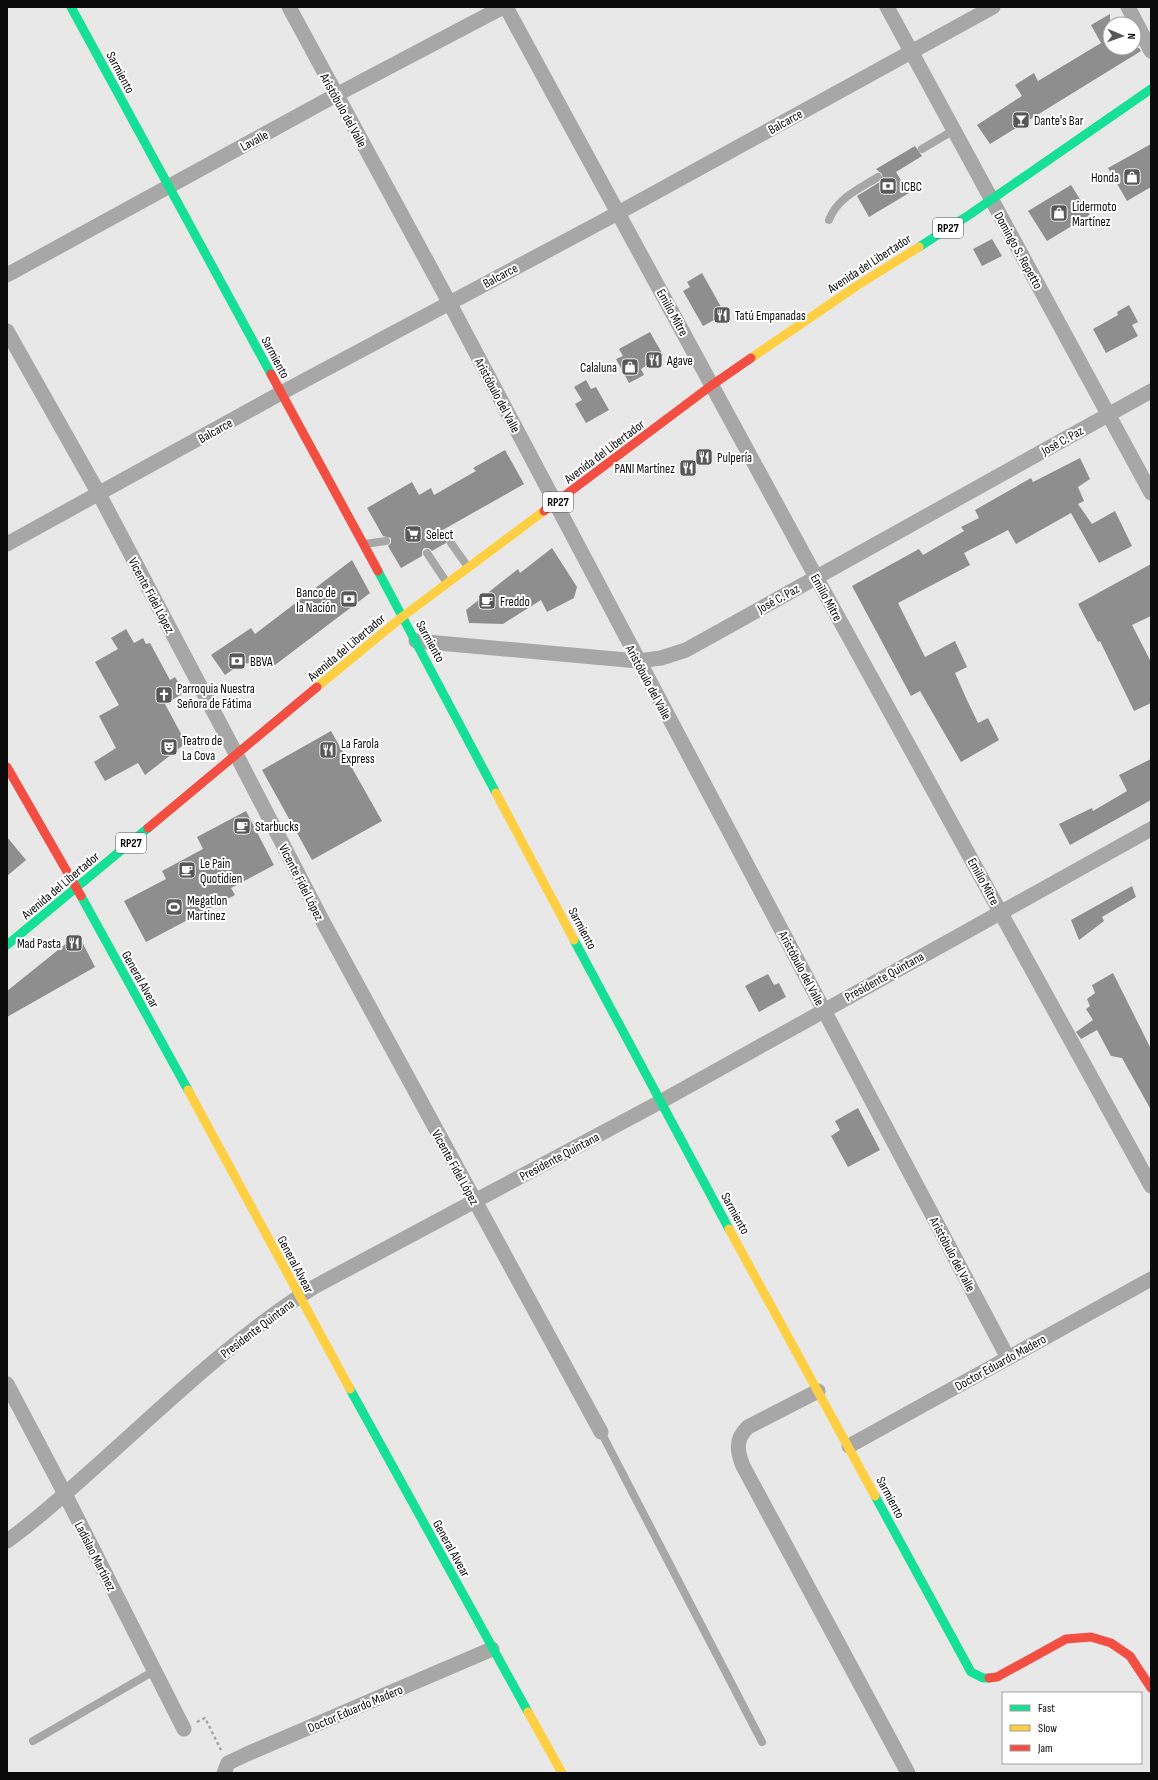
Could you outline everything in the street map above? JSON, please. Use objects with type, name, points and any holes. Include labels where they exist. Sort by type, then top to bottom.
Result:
[{"type":"street","name":"Sarmiento","points":[[71,7],[416,641],[660,1102],[972,1672],[982,1678],[997,1677],[1066,1640],[1090,1637],[1111,1643],[1130,1656],[1151,1688]]},
{"type":"street","name":"Aristóbulo del Valle","points":[[289,7],[449,302],[1008,1358]]},
{"type":"street","name":"Lavalle","points":[[7,276],[168,186],[503,7]]},
{"type":"street","name":"Emilio Mitre","points":[[506,7],[816,577],[1151,1186]]},
{"type":"street","name":"Domingo S. Repetto","points":[[887,7],[1151,493]]},
{"type":"street","name":"Balcarce","points":[[7,544],[281,393],[618,212],[993,7]]},
{"type":"street","points":[[1128,7],[1151,51]]},
{"type":"street","name":"Avenida del Libertador","points":[[7,945],[402,617],[555,504],[712,385],[858,285],[992,199],[1151,89]]},
{"type":"street","name":"Vicente Fidel López","points":[[7,330],[99,494],[322,920],[600,1432]]},
{"type":"street","name":"José C. Paz","points":[[416,641],[638,661],[661,658],[686,650],[1151,391]]},
{"type":"street","name":"General Alvear","points":[[7,767],[123,972],[299,1297],[492,1649],[562,1773]]},
{"type":"street","name":"Presidente Quintana","points":[[7,1541],[27,1527],[225,1352],[265,1320],[299,1297],[474,1201],[660,1102],[1001,911],[1151,829]]},
{"type":"street","name":"Doctor Eduardo Madero","points":[[849,1446],[1151,1279]]},
{"type":"street","name":"Ladislao Martínez","points":[[7,1384],[65,1494],[184,1729]]},
{"type":"street","points":[[818,1391],[748,1427],[741,1433],[737,1442],[738,1453],[743,1466],[908,1773]]},
{"type":"street","name":"Doctor Eduardo Madero","points":[[226,1768],[492,1649]]},
{"type":"lane","points":[[922,149],[954,130]]},
{"type":"lane","points":[[829,220],[832,210],[839,202],[878,177]]},
{"type":"lane","points":[[363,544],[386,541]]},
{"type":"lane","points":[[451,543],[469,568]]},
{"type":"lane","points":[[427,553],[447,584]]},
{"type":"lane","points":[[600,1432],[762,1742]]},
{"type":"lane","points":[[33,1741],[154,1671]]},
{"type":"path","points":[[184,1729],[206,1718],[226,1768]]},
{"type":"building","points":[[1102,19],[1102,56],[1133,56],[990,144],[977,125],[1022,96],[1015,85],[1034,73],[1038,81],[1101,43],[1091,25]]},
{"type":"building","name":"Honda","points":[[1151,144],[1151,187],[1127,201],[1108,168]]},
{"type":"building","name":"ICBC","points":[[915,146],[922,156],[896,172],[909,193],[869,217],[857,196],[883,180],[882,174],[876,169]]},
{"type":"building","name":"Lidermoto Martínez","points":[[1071,185],[1090,215],[1047,241],[1028,211]]},
{"type":"building","points":[[992,239],[1002,256],[982,266],[973,249]]},
{"type":"building","points":[[702,273],[725,314],[703,326],[683,291],[690,287],[687,282]]},
{"type":"building","points":[[1129,305],[1138,322],[1132,325],[1138,336],[1106,353],[1093,329],[1118,315],[1117,312]]},
{"type":"building","points":[[650,332],[663,355],[641,369],[644,375],[629,383],[616,359],[623,356],[619,349]]},
{"type":"building","points":[[586,380],[591,389],[596,387],[609,410],[586,423],[575,404],[582,400],[574,387]]},
{"type":"building","points":[[505,450],[524,484],[441,531],[447,540],[446,543],[432,551],[429,548],[424,548],[422,551],[422,556],[401,568],[388,546],[391,543],[391,538],[383,536],[367,508],[412,482],[419,495],[431,488],[434,495],[476,471],[473,468]]},
{"type":"building","points":[[1080,458],[1090,479],[1078,487],[1084,501],[1078,504],[1092,524],[1115,511],[1132,546],[1099,563],[1071,513],[1016,544],[1008,530],[964,553],[970,565],[898,603],[925,657],[955,641],[967,667],[955,673],[966,698],[978,723],[988,718],[999,740],[961,762],[920,691],[911,696],[852,586],[919,549],[923,555],[964,531],[961,527],[979,518],[975,510],[1031,478],[1033,482]]},
{"type":"building","points":[[552,548],[577,587],[574,598],[547,612],[541,600],[503,624],[469,623],[466,610],[518,569],[520,573]]},
{"type":"building","points":[[352,560],[370,593],[275,665],[242,663],[225,675],[211,655],[251,628],[255,634]]},
{"type":"building","points":[[1151,564],[1151,616],[1132,625],[1151,662],[1151,703],[1134,711],[1100,641],[1098,642],[1078,604]]},
{"type":"building","points":[[126,629],[134,643],[143,638],[146,644],[150,643],[170,680],[175,677],[184,693],[165,704],[186,743],[145,775],[138,763],[105,781],[94,762],[116,748],[99,716],[119,705],[95,662],[118,649],[111,638]]},
{"type":"building","points":[[331,731],[382,821],[312,860],[262,770]]},
{"type":"building","points":[[1151,759],[1151,800],[1070,845],[1059,824],[1092,808],[1093,811],[1127,791],[1119,775]]},
{"type":"building","points":[[246,811],[274,865],[231,888],[235,895],[146,942],[124,901],[166,879],[162,871],[203,849],[197,837]]},
{"type":"building","points":[[7,837],[26,860],[7,876]]},
{"type":"building","points":[[1132,886],[1136,897],[1102,917],[1104,921],[1079,940],[1071,920]]},
{"type":"building","points":[[78,934],[95,967],[7,1017],[7,991]]},
{"type":"building","points":[[1113,973],[1151,1049],[1151,1110],[1122,1058],[1111,1056],[1097,1030],[1081,1039],[1076,1032],[1093,1020],[1086,1009],[1090,1006],[1087,999],[1095,993],[1092,985]]},
{"type":"building","points":[[768,974],[774,985],[779,983],[786,997],[759,1012],[745,986]]},
{"type":"building","points":[[858,1108],[880,1150],[848,1167],[831,1136],[840,1130],[835,1121]]},
{"type":"traffic: fast","points":[[71,7],[271,374]]},
{"type":"traffic: fast","points":[[919,247],[969,215],[1151,89]]},
{"type":"traffic: fast","points":[[378,571],[496,793]]},
{"type":"traffic: fast","points":[[7,945],[148,828]]},
{"type":"traffic: fast","points":[[81,896],[188,1090]]},
{"type":"traffic: fast","points":[[574,940],[729,1229]]},
{"type":"traffic: fast","points":[[350,1389],[528,1712]]},
{"type":"traffic: fast","points":[[875,1496],[971,1672],[983,1678],[989,1678]]},
{"type":"traffic: slow","points":[[751,358],[858,285],[919,247]]},
{"type":"traffic: slow","points":[[317,687],[402,617],[544,511]]},
{"type":"traffic: slow","points":[[496,793],[574,940]]},
{"type":"traffic: slow","points":[[188,1090],[350,1389]]},
{"type":"traffic: slow","points":[[729,1229],[875,1496]]},
{"type":"traffic: slow","points":[[528,1712],[562,1773]]},
{"type":"traffic: jam","points":[[544,511],[712,385],[751,358]]},
{"type":"traffic: jam","points":[[271,374],[378,571]]},
{"type":"traffic: jam","points":[[148,828],[317,687]]},
{"type":"traffic: jam","points":[[7,767],[81,896]]},
{"type":"traffic: jam","points":[[989,1678],[997,1677],[1066,1639],[1091,1637],[1111,1643],[1130,1656],[1151,1688]]},
{"type":"place","name":"Dante's Bar","points":[[1021,120]]},
{"type":"place","name":"Honda","points":[[1132,177]]},
{"type":"place","name":"ICBC","points":[[888,186]]},
{"type":"place","name":"Lidermoto Martínez","points":[[1059,213]]},
{"type":"place","name":"Tatú Empanadas","points":[[722,315]]},
{"type":"place","name":"Agave","points":[[654,360]]},
{"type":"place","name":"Calaluna","points":[[630,367]]},
{"type":"place","name":"Pulpería","points":[[704,457]]},
{"type":"place","name":"PANI Martínez","points":[[688,468]]},
{"type":"place","name":"Select","points":[[413,534]]},
{"type":"place","name":"Banco de la Nación","points":[[349,599]]},
{"type":"place","name":"Freddo","points":[[487,601]]},
{"type":"place","name":"BBVA","points":[[237,661]]},
{"type":"place","name":"Parroquia Nuestra Señora de Fátima","points":[[164,695]]},
{"type":"place","name":"Teatro de La Cova","points":[[169,747]]},
{"type":"place","name":"La Farola Express","points":[[328,750]]},
{"type":"place","name":"Starbucks","points":[[242,826]]},
{"type":"place","name":"Le Pain Quotidien","points":[[187,870]]},
{"type":"place","name":"Megatlon Martinez","points":[[174,907]]},
{"type":"place","name":"Mad Pasta","points":[[74,943]]}]
